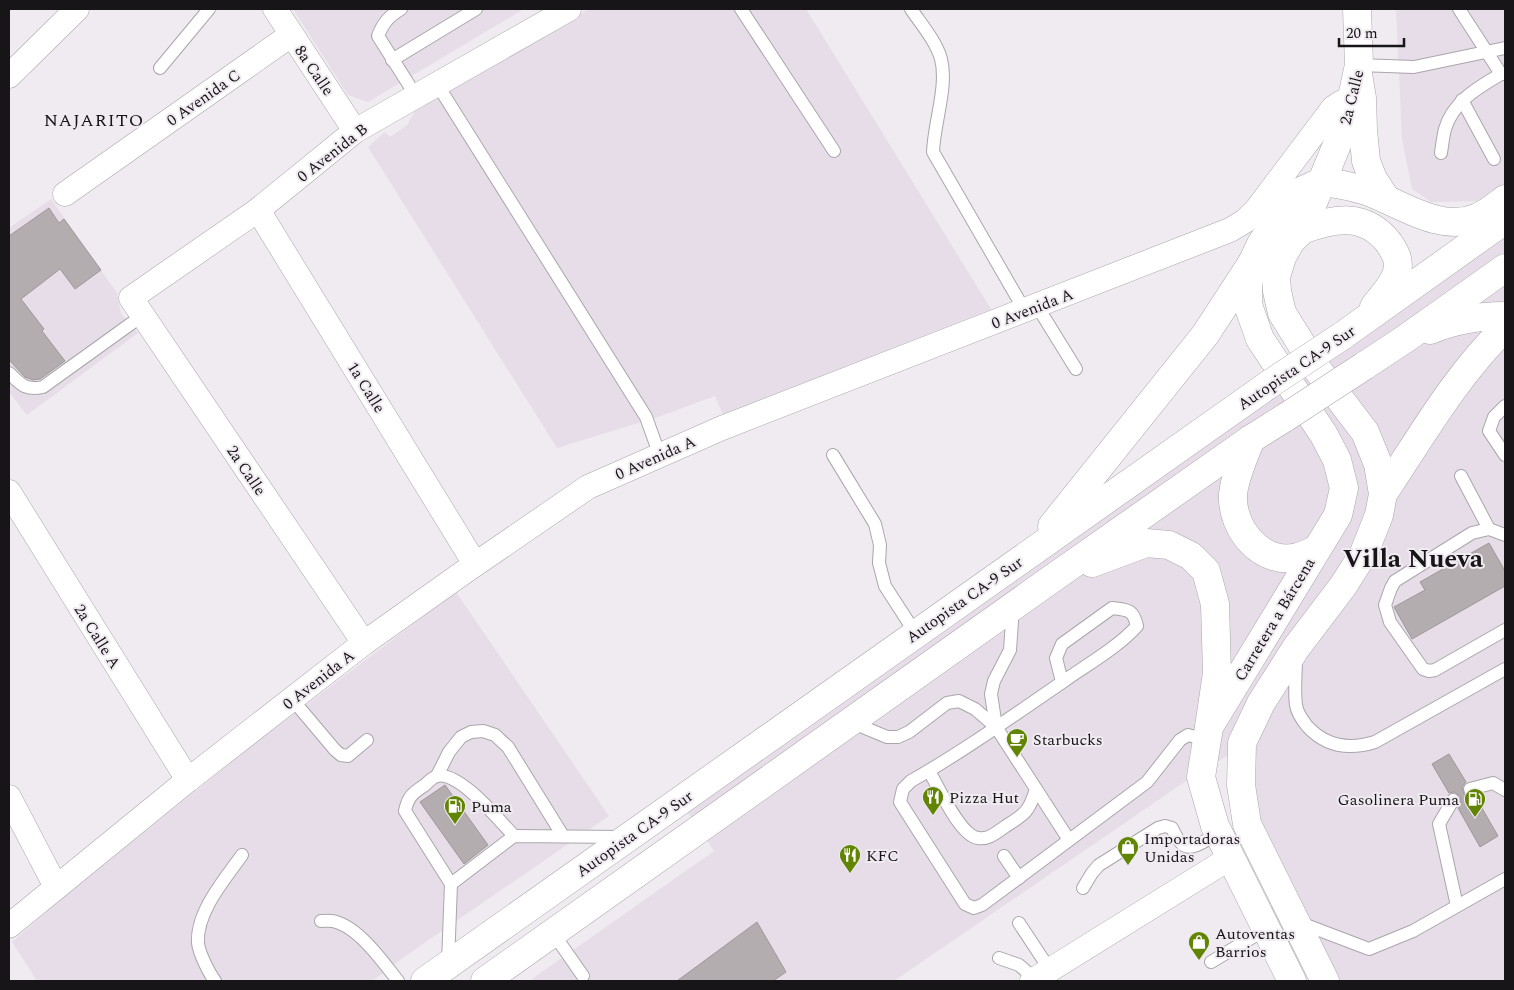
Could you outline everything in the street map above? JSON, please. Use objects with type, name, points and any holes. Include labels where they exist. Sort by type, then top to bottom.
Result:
[{"type":"main road","name":"2a Calle","points":[[1302,230],[1347,120],[1357,80],[1357,9]]},
{"type":"main road","points":[[1357,80],[1362,98],[1366,161],[1386,199]]},
{"type":"main road","points":[[1031,552],[1205,335],[1252,263],[1261,244],[1286,205],[1299,192],[1321,182],[1340,184],[1386,199],[1420,216],[1465,221],[1485,214],[1505,199]]},
{"type":"main road","points":[[1302,230],[1318,223],[1349,219],[1372,226],[1384,237],[1397,255],[1397,271],[1390,287],[1351,331]]},
{"type":"main road","name":"Autopista CA-9 Sur","points":[[425,981],[1271,383],[1351,331],[1505,220]]},
{"type":"main road","name":"Carretera a Bárcena","points":[[1302,230],[1290,241],[1282,256],[1276,277],[1282,313],[1316,369],[1365,432],[1378,464],[1383,494],[1379,515],[1364,553],[1343,586],[1296,648],[1261,703],[1242,743],[1241,785],[1247,824],[1325,981]]},
{"type":"main road","name":"Carretera a Bárcena","points":[[1252,263],[1248,284],[1248,305],[1260,339],[1324,435],[1337,460],[1344,488],[1338,515],[1208,734],[1202,777],[1215,826],[1292,981]]},
{"type":"main road","points":[[485,981],[1251,439],[1405,339],[1505,268]]},
{"type":"main road","points":[[1383,494],[1451,392],[1487,346],[1499,320],[1444,324],[1405,339]]},
{"type":"main road","points":[[1251,439],[1233,495],[1236,518],[1243,533],[1256,547],[1279,557],[1297,557],[1316,550]]},
{"type":"main road","points":[[1053,578],[1146,543],[1169,545],[1191,556],[1206,571],[1215,604],[1217,673],[1208,734]]},
{"type":"street","points":[[9,76],[77,9]]},
{"type":"street","name":"8a Calle","points":[[275,9],[355,131]]},
{"type":"street","name":"0 Avenida B","points":[[137,306],[355,131],[569,9]]},
{"type":"street","name":"0 Avenida C","points":[[65,194],[291,34]]},
{"type":"street","name":"0 Avenida A","points":[[9,926],[188,780],[364,643],[588,486],[732,424],[1223,234],[1238,226],[1257,210],[1333,108],[1342,102],[1357,80]]},
{"type":"street","name":"1a Calle","points":[[258,210],[475,564]]},
{"type":"street","name":"2a Calle","points":[[137,306],[364,643]]},
{"type":"street","name":"2a Calle A","points":[[9,492],[188,780]]},
{"type":"street","points":[[9,797],[56,887]]},
{"type":"street","points":[[1039,977],[1224,846]]},
{"type":"lane","points":[[160,68],[209,9]]},
{"type":"lane","points":[[401,9],[391,14],[382,26],[378,36],[416,96]]},
{"type":"lane","points":[[392,60],[476,9]]},
{"type":"lane","points":[[741,9],[834,151]]},
{"type":"lane","points":[[911,9],[937,49],[941,60],[941,100],[935,126],[933,152],[1031,308],[1076,368]]},
{"type":"lane","points":[[1441,153],[1445,129],[1462,100],[1477,88],[1503,74],[1486,52],[1459,9]]},
{"type":"lane","points":[[1357,80],[1505,48]]},
{"type":"lane","points":[[437,84],[646,416],[660,456]]},
{"type":"lane","points":[[1462,100],[1494,159]]},
{"type":"lane","name":"0 Avenida B","points":[[9,373],[24,387],[34,389],[43,387],[137,306]]},
{"type":"lane","points":[[1505,406],[1494,417],[1489,431],[1505,455]]},
{"type":"lane","points":[[833,455],[874,524],[880,545],[879,563],[885,586],[916,634]]},
{"type":"lane","points":[[1461,476],[1489,529]]},
{"type":"lane","points":[[1505,535],[1489,529],[1472,533],[1396,581],[1387,596],[1385,605],[1390,622],[1423,669],[1429,671],[1435,670],[1505,630]]},
{"type":"lane","points":[[996,728],[991,694],[994,681],[1010,650],[1013,607]]},
{"type":"lane","points":[[1062,682],[1056,658],[1062,644],[1112,608],[1127,609],[1135,616],[1137,626],[1128,636],[1062,682],[996,728],[910,781],[903,789],[900,802],[965,904],[974,908],[982,905],[1147,782],[1180,740],[1188,735],[1208,734]]},
{"type":"lane","points":[[1296,648],[1296,707],[1304,722],[1314,733],[1328,742],[1344,746],[1360,746],[1375,742],[1505,669]]},
{"type":"lane","points":[[292,699],[341,755],[348,756],[367,740]]},
{"type":"lane","points":[[851,722],[886,737],[898,737],[909,732],[947,703],[959,701],[975,709],[996,728],[1069,840]]},
{"type":"lane","points":[[448,965],[451,884],[405,811],[408,799],[437,776],[449,752],[461,737],[471,732],[483,731],[494,735],[508,747],[563,836]]},
{"type":"lane","points":[[929,771],[961,826],[970,835],[977,838],[989,837],[1026,812],[1036,789]]},
{"type":"lane","points":[[437,776],[450,776],[466,786],[514,836]]},
{"type":"lane","points":[[1470,789],[1493,783],[1505,790]]},
{"type":"lane","points":[[1453,800],[1439,824],[1457,906]]},
{"type":"lane","points":[[1083,888],[1099,865],[1158,828],[1165,826],[1172,828],[1180,844],[1186,847],[1224,846]]},
{"type":"lane","points":[[451,884],[514,836],[628,838]]},
{"type":"lane","points":[[215,981],[210,974],[198,944],[199,927],[211,899],[242,855]]},
{"type":"lane","points":[[1004,856],[1019,878]]},
{"type":"lane","points":[[1295,920],[1370,949],[1413,931],[1505,878]]},
{"type":"lane","points":[[321,921],[334,921],[353,931],[398,981]]},
{"type":"lane","points":[[1020,923],[1039,977]]},
{"type":"lane","points":[[1211,962],[1266,929]]},
{"type":"lane","points":[[553,933],[583,976]]},
{"type":"lane","points":[[999,958],[1019,965],[1039,977]]},
{"type":"shaded area","points":[[293,9],[524,9],[368,102],[348,95]]},
{"type":"shaded area","points":[[589,9],[806,9],[991,309],[723,415],[715,396],[658,417],[557,448],[368,147],[385,132],[390,137],[407,125],[415,111],[431,100]]},
{"type":"shaded area","points":[[1396,9],[1505,9],[1505,188],[1488,201],[1431,202],[1412,189],[1402,139]]},
{"type":"shaded area","points":[[51,199],[117,293],[121,314],[138,333],[27,415],[9,392],[9,228]]},
{"type":"shaded area","points":[[1505,236],[1505,981],[1336,981],[1259,829],[1253,740],[1186,781],[894,981],[529,981],[714,851],[686,810]]},
{"type":"shaded area","points":[[456,592],[609,816],[372,981],[37,981],[12,942],[59,901],[250,747]]},
{"type":"building","points":[[49,208],[59,223],[64,219],[101,270],[75,289],[60,269],[21,299],[65,361],[40,379],[33,380],[25,377],[9,360],[9,236]]},
{"type":"building","points":[[1489,543],[1505,571],[1505,586],[1412,639],[1394,607],[1425,590],[1420,582]]},
{"type":"building","name":"Gasolinera Puma","points":[[1449,754],[1466,782],[1462,787],[1464,794],[1468,797],[1475,796],[1498,836],[1480,847],[1458,808],[1461,801],[1460,796],[1454,792],[1449,793],[1432,764]]},
{"type":"building","name":"Puma","points":[[445,785],[488,845],[464,864],[420,802]]},
{"type":"building","points":[[757,922],[786,972],[773,981],[677,981]]},
{"type":"place","name":"Starbucks","points":[[1017,758]]},
{"type":"place","name":"Pizza Hut","points":[[933,816]]},
{"type":"place","name":"Gasolinera Puma","points":[[1475,818]]},
{"type":"place","name":"Puma","points":[[455,825]]},
{"type":"place","name":"Importadoras Unidas","points":[[1128,866]]},
{"type":"place","name":"KFC","points":[[850,874]]},
{"type":"place","name":"Autoventas Barrios","points":[[1199,961]]},
{"type":"district","name":"NAJARITO","points":[[94,120]]},
{"type":"district","name":"Villa Nueva","points":[[1413,558]]}]
